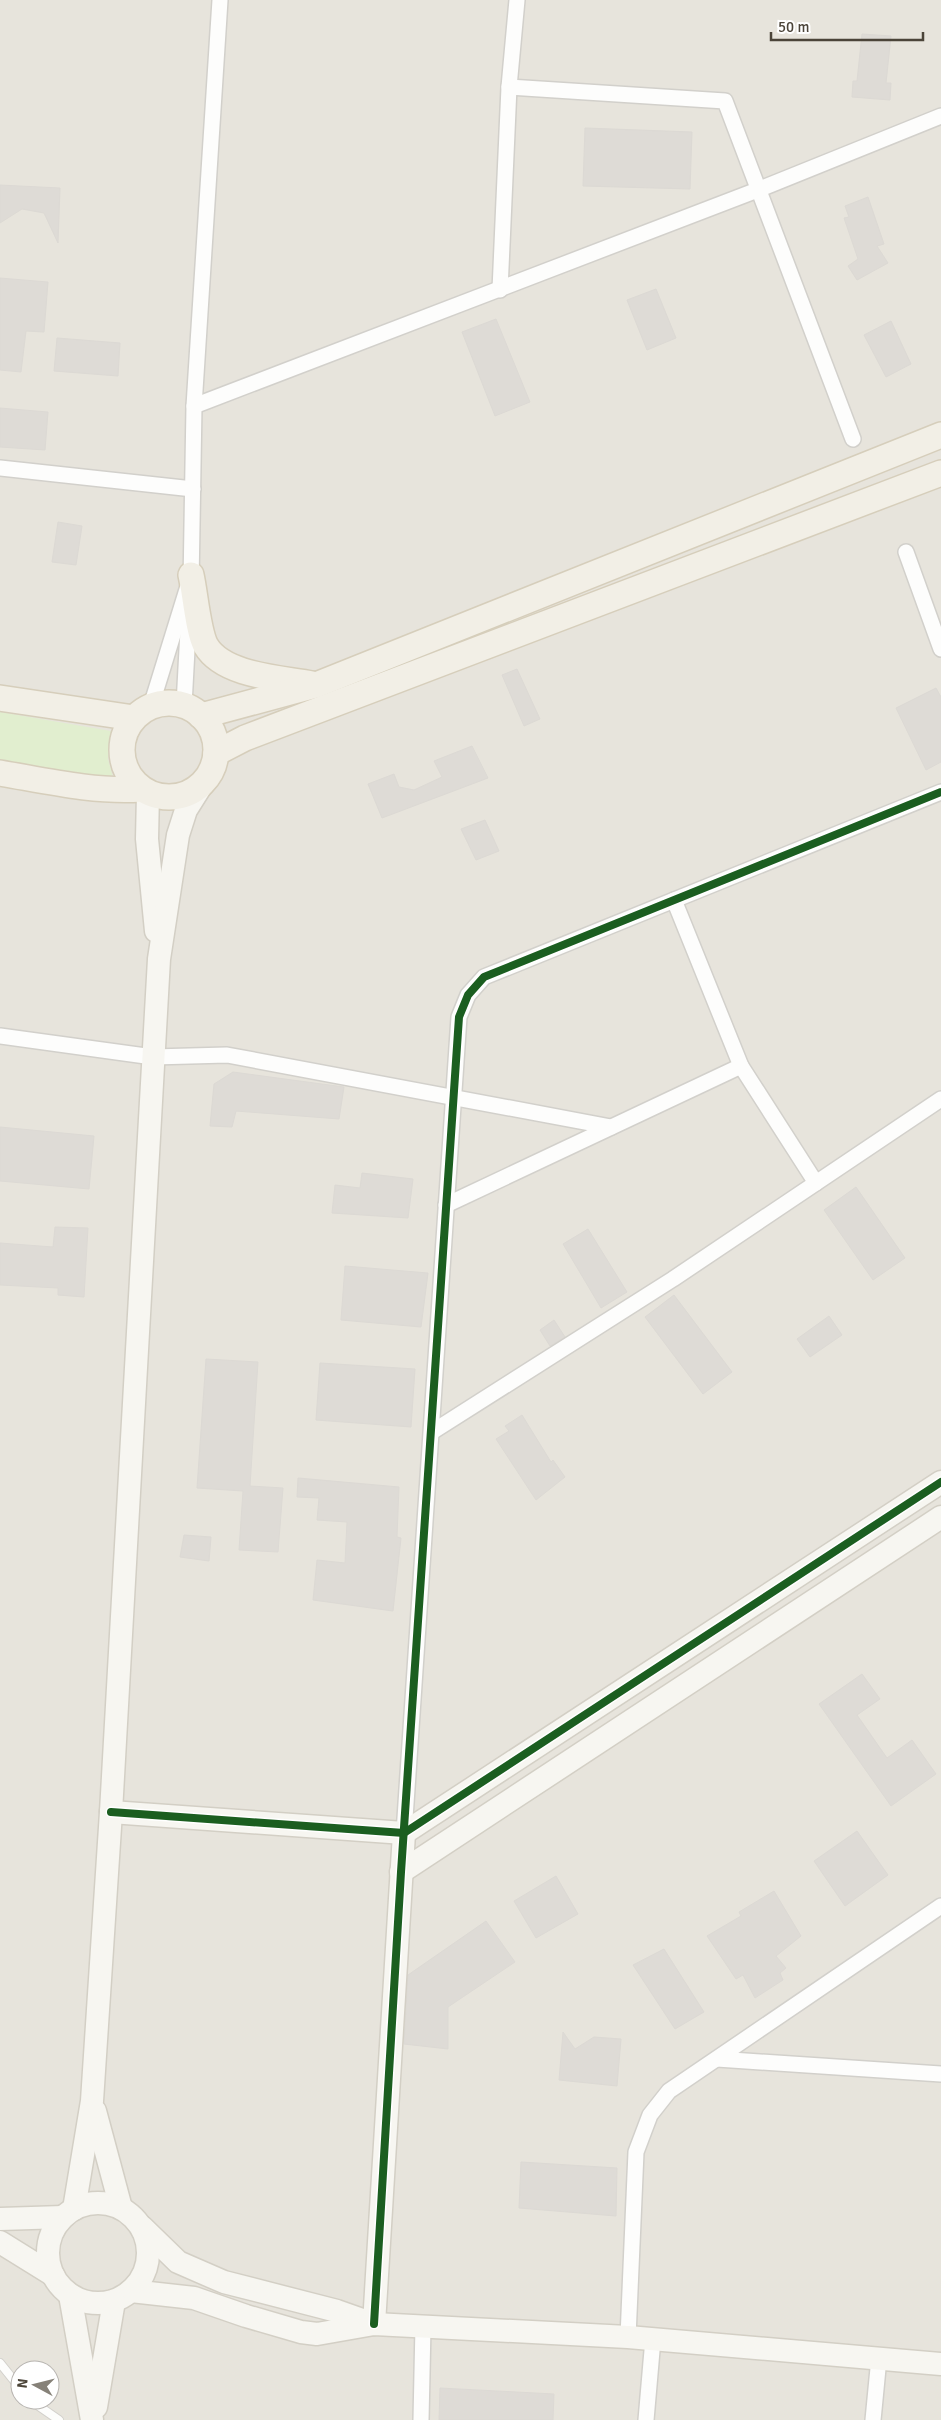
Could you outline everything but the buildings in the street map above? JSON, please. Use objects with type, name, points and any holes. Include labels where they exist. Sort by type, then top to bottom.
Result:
[{"type":"main road","points":[[902,451],[941,423]]},
{"type":"main road","points":[[0,698],[142,712],[164,703],[193,710],[316,685],[941,435]]},
{"type":"main road","points":[[216,753],[246,738],[941,473]]},
{"type":"main road","points":[[191,575],[206,646],[218,658],[249,673],[316,685]]},
{"type":"main road","points":[[0,773],[84,788],[145,791],[162,797],[176,797],[191,792],[203,783],[214,764],[216,753],[211,729],[193,710]]},
{"type":"main road","points":[[142,712],[124,735],[122,755],[128,774],[145,791]]},
{"type":"street","points":[[193,710],[191,575],[194,406],[220,0]]},
{"type":"street","points":[[500,290],[509,87],[517,0]]},
{"type":"street","points":[[509,87],[725,101],[760,189],[853,439]]},
{"type":"street","points":[[194,406],[500,290],[941,116]]},
{"type":"street","points":[[0,468],[193,489]]},
{"type":"street","points":[[906,552],[941,650]]},
{"type":"street","points":[[142,712],[191,575]]},
{"type":"street","points":[[53,2275],[48,2258],[50,2240],[57,2224],[68,2213],[92,2100],[111,1812],[159,959],[178,835],[186,810],[203,783]]},
{"type":"street","points":[[145,791],[148,867],[159,959]]},
{"type":"street","points":[[374,2324],[401,1872],[446,1205],[460,1017],[468,995],[484,977],[941,792]]},
{"type":"street","points":[[674,900],[740,1066],[816,1183]]},
{"type":"street","points":[[0,1036],[153,1057],[227,1055],[611,1127]]},
{"type":"street","points":[[446,1205],[740,1066]]},
{"type":"street","points":[[432,1432],[673,1279],[941,1099]]},
{"type":"street","points":[[111,1812],[404,1833],[941,1482]]},
{"type":"street","points":[[401,1872],[941,1517]]},
{"type":"street","points":[[628,2337],[636,2152],[650,2115],[669,2091],[941,1906]]},
{"type":"street","points":[[717,2059],[941,2074]]},
{"type":"street","points":[[92,2100],[121,2208]]},
{"type":"street","points":[[0,2219],[68,2213],[93,2203],[102,2203],[121,2208],[178,2262],[224,2282],[337,2311],[374,2324]]},
{"type":"street","points":[[93,2420],[122,2296],[142,2277],[148,2259],[147,2241],[139,2224]]},
{"type":"street","points":[[0,2242],[53,2275],[70,2295],[92,2303],[122,2296],[194,2298],[246,2316],[302,2332],[317,2334],[374,2324],[423,2326],[628,2337],[941,2364]]},
{"type":"street","points":[[70,2295],[93,2420]]},
{"type":"street","points":[[421,2420],[423,2326]]},
{"type":"street","points":[[646,2420],[653,2339]]},
{"type":"street","points":[[873,2420],[879,2358]]},
{"type":"lane","points":[[0,2363],[10,2376]]},
{"type":"lane","points":[[44,2410],[59,2420]]},
{"type":"shaded area","points":[[0,0],[941,0],[941,2420],[0,2420]]},
{"type":"green space","points":[[0,712],[111,731],[108,759],[114,781],[0,766]]},
{"type":"cycle path","points":[[374,2324],[401,1872],[459,1017],[468,995],[484,977],[941,792]]},
{"type":"cycle path","points":[[111,1812],[404,1833],[941,1482]]}]
